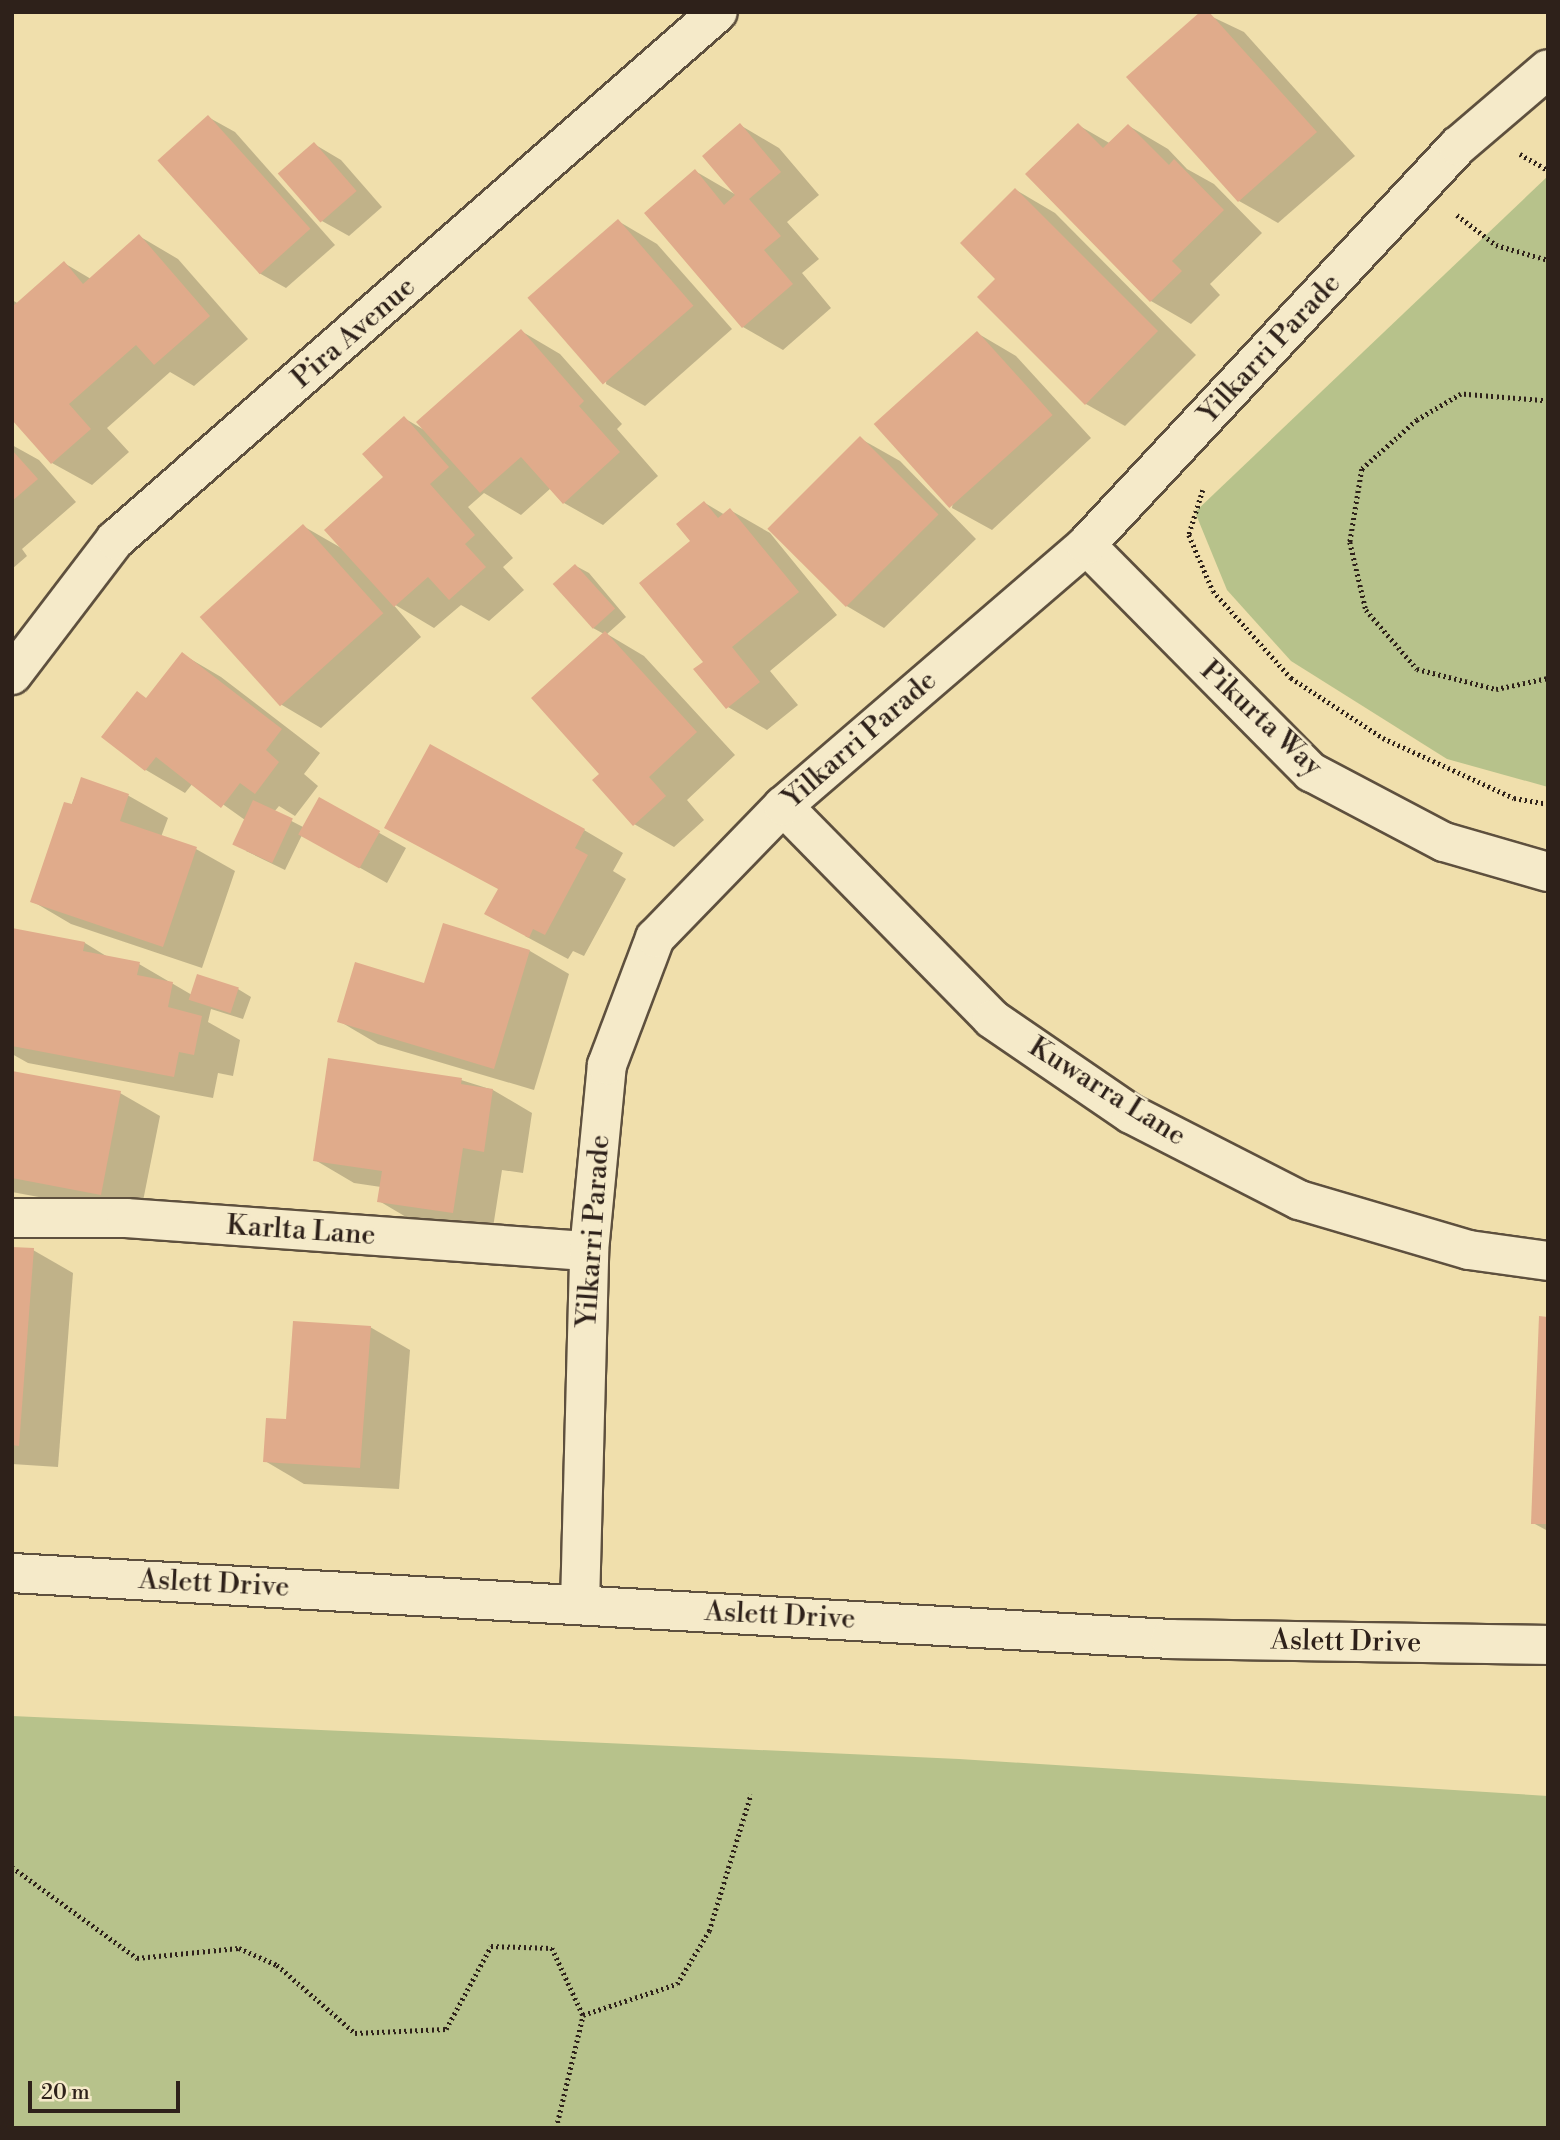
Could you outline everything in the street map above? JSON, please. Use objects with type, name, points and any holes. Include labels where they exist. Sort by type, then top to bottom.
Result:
[{"type":"street","name":"Pira Avenue","points":[[12,675],[115,540],[718,12]]},
{"type":"street","name":"Yilkarri Parade","points":[[580,1605],[589,1251],[607,1065],[655,938],[783,806],[1086,545],[1458,146],[1548,69]]},
{"type":"street","name":"Pikurta Way","points":[[1086,545],[1311,772],[1444,842],[1548,872]]},
{"type":"street","name":"Kuwarra Lane","points":[[783,806],[992,1019],[1131,1114],[1299,1200],[1468,1250],[1548,1261]]},
{"type":"street","name":"Karlta Lane","points":[[12,1218],[126,1218],[589,1251]]},
{"type":"street","name":"Aslett Drive","points":[[12,1573],[1170,1639],[1548,1645]]},
{"type":"path","points":[[1421,187],[1496,245],[1548,260]]},
{"type":"path","points":[[1447,225],[1464,205]]},
{"type":"path","points":[[1548,401],[1461,394],[1417,420],[1362,469],[1350,542],[1366,610],[1417,668],[1496,690],[1548,678]]},
{"type":"path","points":[[1206,482],[1188,535],[1213,591],[1291,678],[1383,738],[1514,798],[1548,804]]},
{"type":"path","points":[[583,2015],[677,1984],[709,1931],[751,1794]]},
{"type":"path","points":[[12,1867],[137,1958],[239,1948],[277,1965],[355,2032],[446,2029],[491,1946],[552,1948],[583,2015],[555,2128]]},
{"type":"green space","points":[[1548,176],[1548,787],[1447,759],[1291,661],[1227,590],[1195,512]]},
{"type":"green space","points":[[12,1716],[959,1759],[1548,1796],[1548,2128],[12,2128]]},
{"type":"building","points":[[1200,12],[1209,12],[1317,132],[1238,202],[1126,77]]},
{"type":"building","points":[[208,115],[310,229],[260,274],[157,161]]},
{"type":"building","points":[[740,123],[781,172],[749,199],[781,236],[764,250],[793,284],[742,328],[644,213],[695,169],[724,205],[735,195],[702,156]]},
{"type":"building","points":[[1078,123],[1103,148],[1128,124],[1169,165],[1174,159],[1224,210],[1172,261],[1182,271],[1150,302],[1025,174]]},
{"type":"building","points":[[314,142],[357,191],[320,223],[278,173]]},
{"type":"building","points":[[1015,188],[1158,331],[1085,405],[977,297],[995,279],[960,243]]},
{"type":"building","points":[[618,219],[693,306],[603,385],[527,298]]},
{"type":"building","points":[[139,234],[210,316],[154,365],[136,345],[69,404],[91,429],[51,464],[12,420],[12,307],[64,261],[83,284]]},
{"type":"building","points":[[521,329],[584,401],[579,406],[620,452],[563,504],[521,457],[480,493],[416,422]]},
{"type":"building","points":[[977,331],[1053,415],[949,508],[874,424]]},
{"type":"building","points":[[404,416],[449,467],[430,484],[475,535],[465,544],[486,567],[449,600],[428,577],[394,607],[324,530],[383,477],[362,454]]},
{"type":"building","points":[[860,436],[938,514],[846,607],[767,529]]},
{"type":"building","points":[[12,450],[38,479],[12,501]]},
{"type":"building","points":[[704,501],[718,518],[730,508],[799,592],[732,647],[760,682],[726,709],[693,669],[703,662],[639,583],[690,541],[676,524]]},
{"type":"building","points":[[303,524],[383,613],[280,706],[200,617]]},
{"type":"building","points":[[575,564],[615,609],[593,629],[553,584]]},
{"type":"building","points":[[605,631],[697,732],[649,777],[666,796],[633,826],[592,780],[599,774],[531,698]]},
{"type":"building","points":[[182,652],[282,729],[266,750],[279,762],[255,794],[240,783],[221,808],[156,757],[145,771],[101,737],[137,691],[146,698]]},
{"type":"building","points":[[430,744],[585,829],[575,848],[588,855],[545,935],[533,929],[529,938],[484,914],[498,889],[384,828]]},
{"type":"building","points":[[81,777],[129,794],[120,821],[197,847],[163,947],[30,902],[64,802],[72,804]]},
{"type":"building","points":[[319,797],[380,831],[359,869],[298,835]]},
{"type":"building","points":[[253,800],[293,819],[272,863],[232,844]]},
{"type":"building","points":[[443,923],[530,950],[494,1069],[337,1022],[355,962],[424,983]]},
{"type":"building","points":[[12,928],[85,942],[83,951],[140,962],[137,975],[173,982],[168,1007],[202,1016],[194,1055],[179,1052],[174,1077],[12,1046]]},
{"type":"building","points":[[197,974],[239,988],[231,1013],[189,1000]]},
{"type":"building","points":[[328,1058],[462,1078],[461,1084],[493,1089],[484,1152],[463,1148],[453,1213],[377,1202],[382,1171],[313,1161]]},
{"type":"building","points":[[12,1071],[121,1091],[101,1195],[12,1178]]},
{"type":"building","points":[[12,1247],[34,1248],[19,1446],[12,1445]]},
{"type":"building","points":[[1539,1316],[1548,1317],[1548,1524],[1531,1524]]},
{"type":"building","points":[[293,1321],[371,1326],[360,1468],[263,1462],[266,1418],[286,1419]]}]
